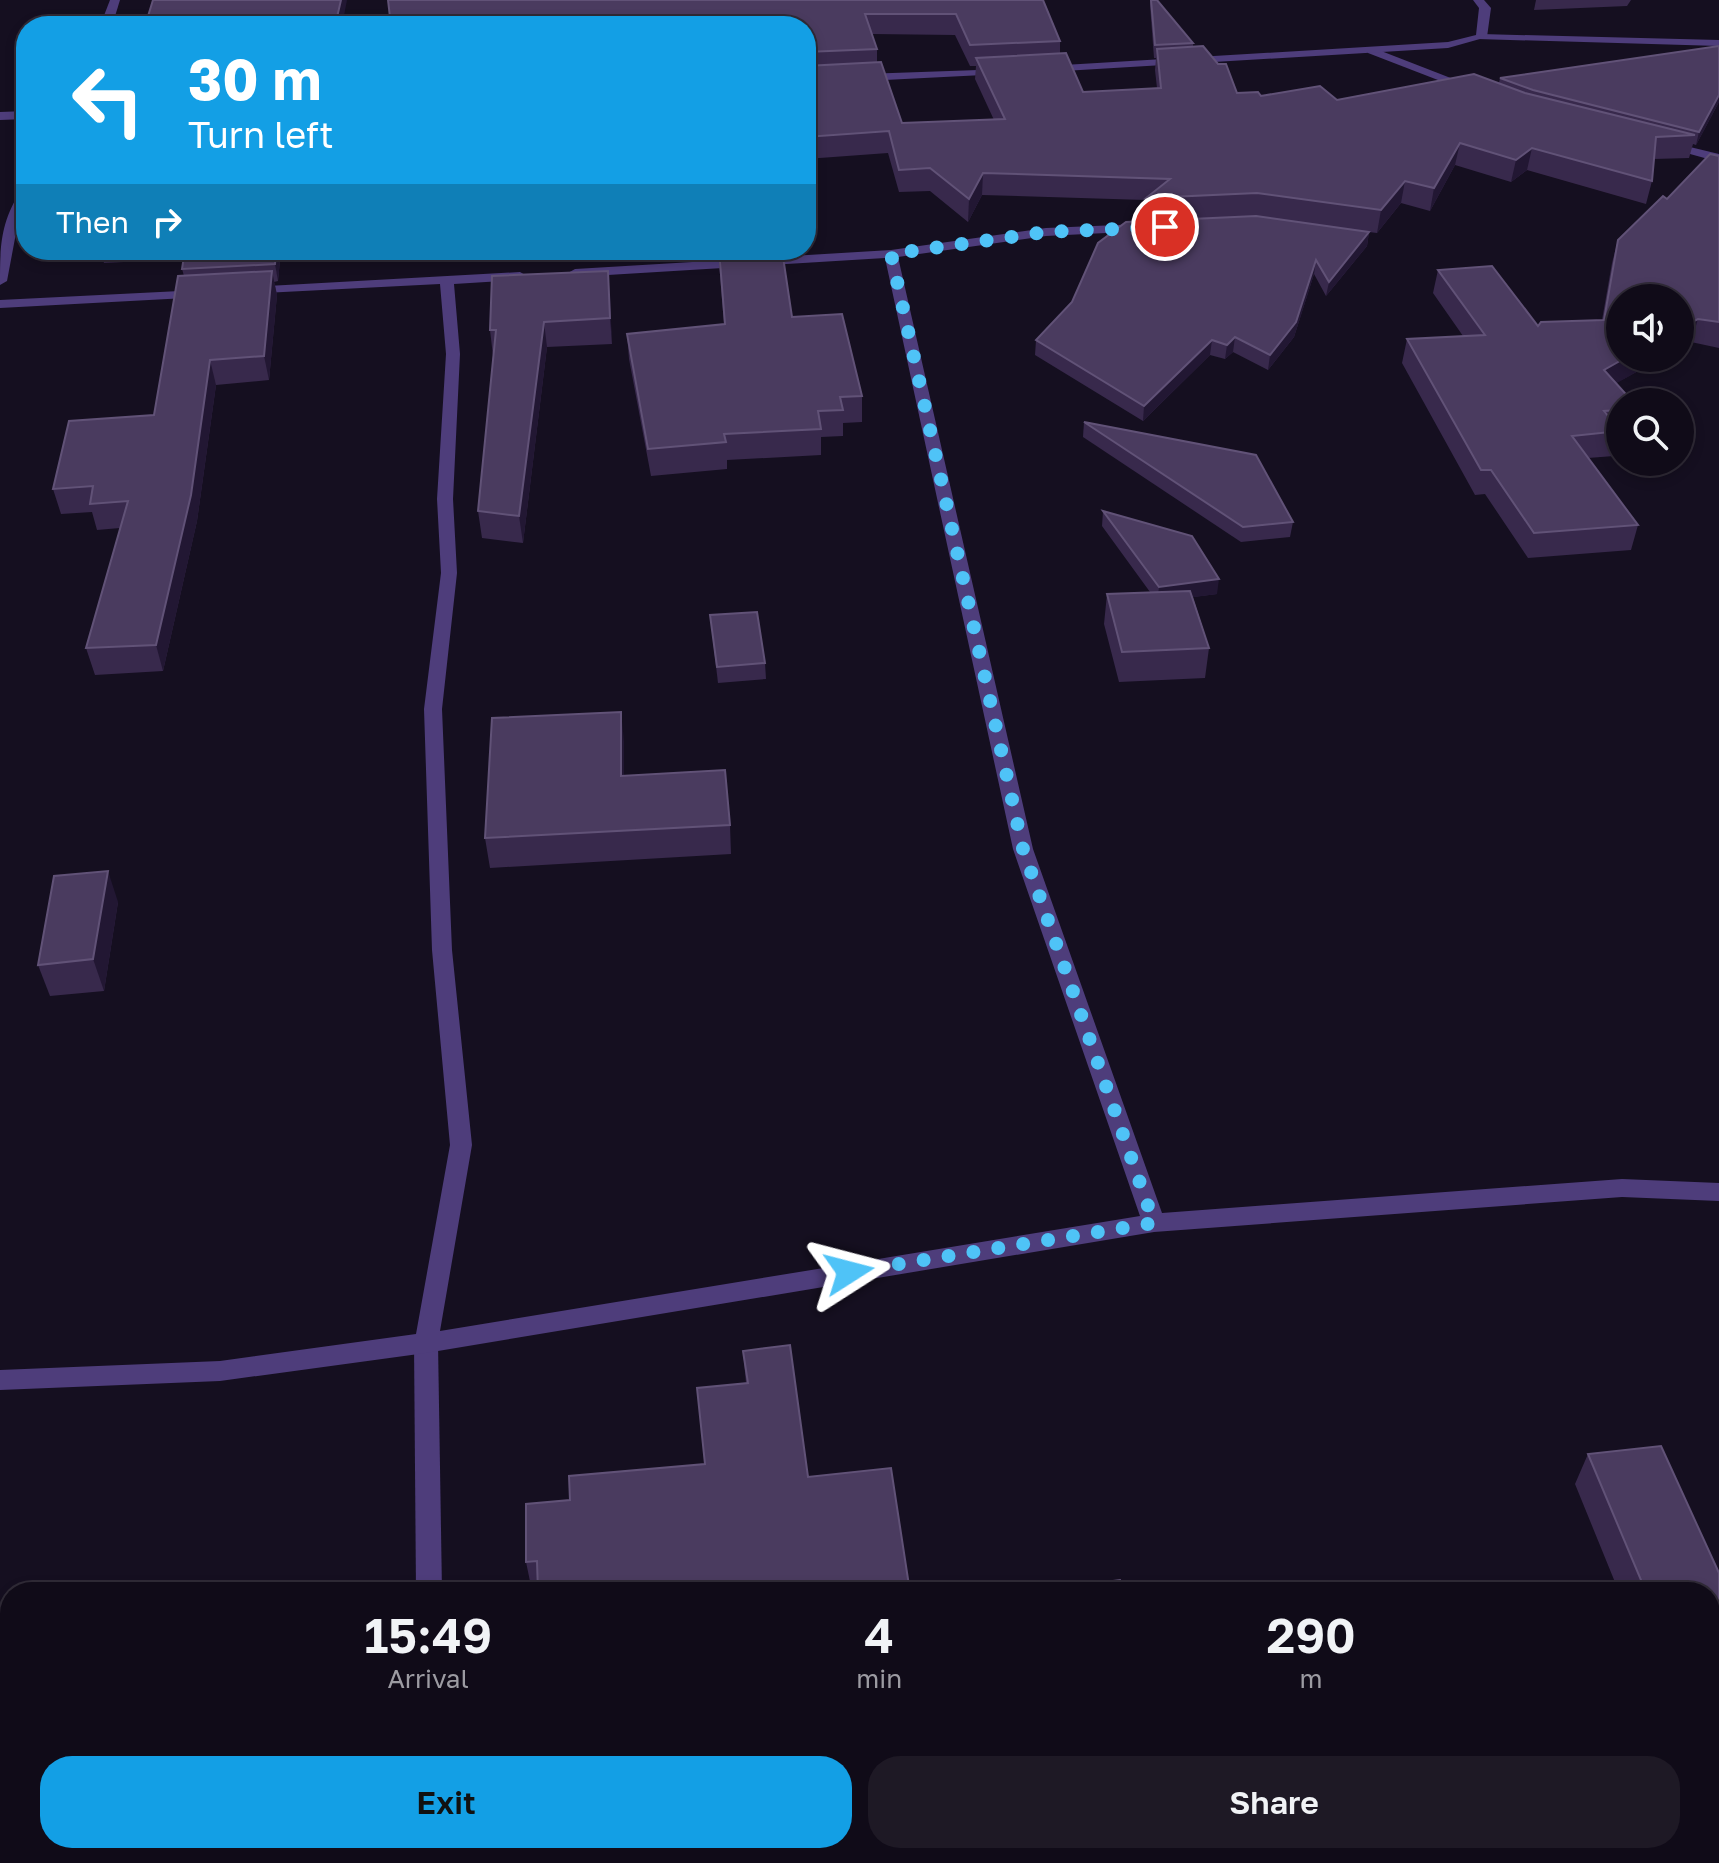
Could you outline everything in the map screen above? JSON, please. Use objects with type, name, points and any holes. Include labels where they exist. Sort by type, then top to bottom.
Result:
[{"type":"street","points":[[1478,0],[1485,8],[1481,37]]},
{"type":"street","points":[[1037,69],[1372,51],[1448,45],[1481,37],[1719,43]]},
{"type":"street","points":[[1372,51],[1482,93]]},
{"type":"street","points":[[816,80],[1022,70]]},
{"type":"street","points":[[1653,140],[1719,158]]},
{"type":"street","points":[[0,281],[16,210]]},
{"type":"street","points":[[816,259],[891,254],[1046,232],[1150,227]]},
{"type":"street","points":[[891,254],[1023,849],[1154,1223]]},
{"type":"street","points":[[558,274],[791,260]]},
{"type":"street","points":[[239,292],[542,275]]},
{"type":"street","points":[[429,1582],[426,1343],[461,1145],[442,950],[433,709],[449,573],[445,499],[453,354],[447,281]]},
{"type":"street","points":[[0,304],[223,292]]},
{"type":"street","points":[[0,1380],[220,1371],[426,1343],[1154,1223],[1622,1188],[1719,1192]]},
{"type":"building","points":[[153,0],[341,0],[337,16],[148,16]]},
{"type":"building","points":[[388,0],[1043,0],[1060,41],[970,45],[956,14],[865,14],[877,49],[816,52],[816,16],[390,16]]},
{"type":"building","points":[[1151,0],[1157,0],[1193,43],[1155,45]]},
{"type":"building","points":[[1203,46],[1218,64],[1226,64],[1237,93],[1258,92],[1261,96],[1320,86],[1337,100],[1474,74],[1525,93],[1695,135],[1656,137],[1652,181],[1532,148],[1516,160],[1460,143],[1434,188],[1405,181],[1381,210],[1257,193],[1146,198],[1170,179],[983,173],[969,199],[930,168],[899,170],[889,131],[816,136],[816,65],[881,62],[902,123],[1005,119],[976,58],[1066,53],[1083,92],[1161,88],[1157,49]]},
{"type":"building","points":[[1719,46],[1719,95],[1699,132],[1533,90],[1500,78]]},
{"type":"building","points":[[1710,154],[1719,156],[1719,322],[1694,321],[1694,284],[1610,284],[1618,240],[1663,196],[1667,199]]},
{"type":"building","points":[[1256,216],[1369,232],[1329,282],[1316,260],[1296,322],[1270,355],[1235,337],[1227,345],[1212,340],[1144,406],[1036,340],[1072,302],[1098,243],[1126,222]]},
{"type":"building","points":[[183,260],[275,260],[275,264],[182,269]]},
{"type":"building","points":[[720,260],[783,260],[792,317],[842,314],[862,396],[840,397],[843,410],[818,411],[821,429],[724,434],[726,442],[648,449],[627,334],[725,324]]},
{"type":"building","points":[[1492,266],[1538,326],[1541,322],[1604,320],[1606,309],[1604,370],[1620,388],[1606,388],[1606,432],[1572,436],[1638,525],[1534,533],[1491,470],[1481,470],[1407,339],[1485,335],[1438,270]]},
{"type":"building","points":[[272,271],[264,356],[210,360],[191,495],[156,645],[86,648],[128,501],[90,504],[93,486],[53,489],[69,421],[154,415],[178,276]]},
{"type":"building","points":[[608,271],[610,318],[544,322],[519,516],[478,511],[496,330],[490,330],[492,276]]},
{"type":"building","points":[[1084,422],[1256,455],[1293,522],[1243,527]]},
{"type":"building","points":[[1103,511],[1192,536],[1219,579],[1159,587]]},
{"type":"building","points":[[1190,591],[1209,648],[1122,652],[1107,594]]},
{"type":"building","points":[[757,612],[765,663],[717,667],[710,615]]},
{"type":"building","points":[[621,712],[621,776],[725,770],[730,825],[485,838],[492,718]]},
{"type":"building","points":[[108,871],[93,959],[38,965],[54,876]]},
{"type":"building","points":[[790,1345],[808,1477],[891,1468],[908,1582],[538,1582],[537,1561],[526,1562],[526,1504],[570,1500],[569,1476],[705,1464],[697,1388],[748,1383],[743,1351]]},
{"type":"building","points":[[1661,1446],[1719,1573],[1719,1582],[1642,1582],[1588,1454]]},
{"type":"route","points":[[849,1272],[1154,1223],[1023,849],[891,254],[1046,232],[1165,227]]}]
